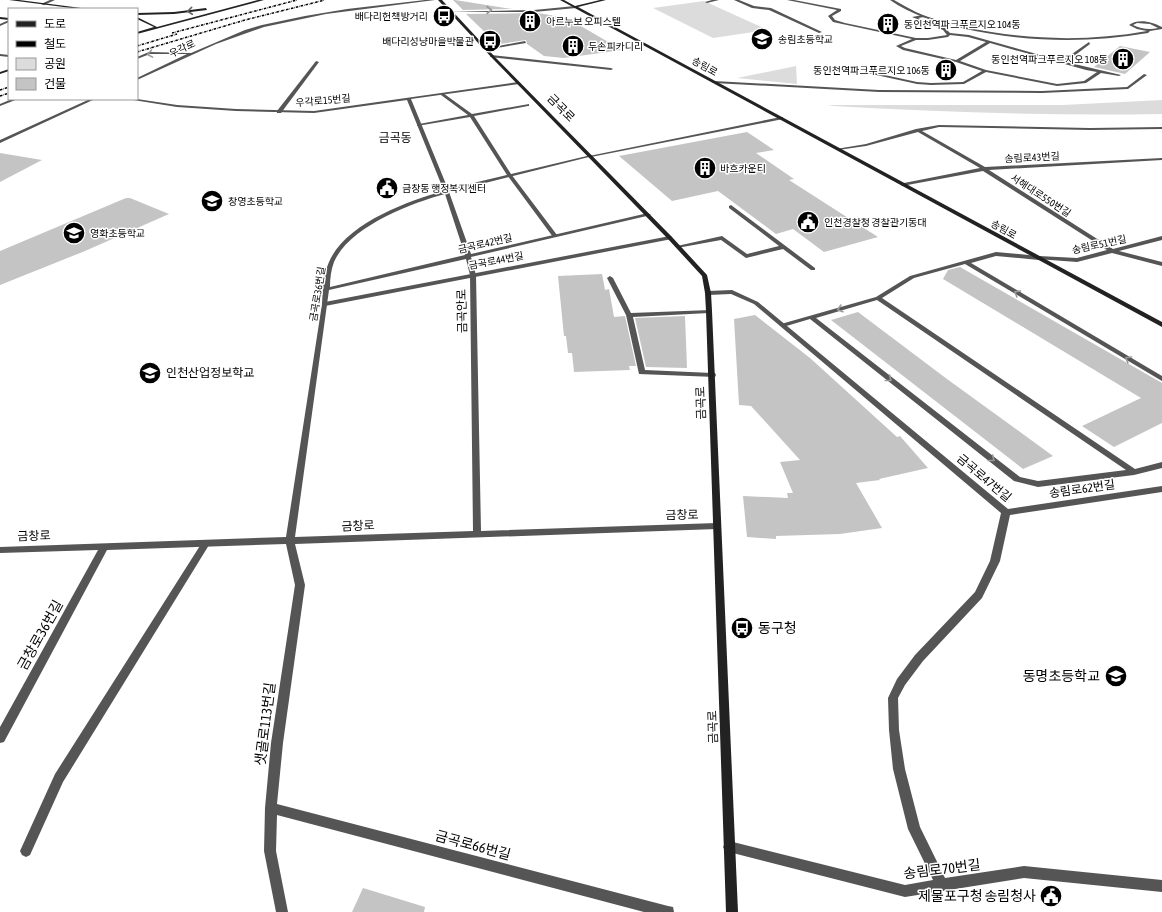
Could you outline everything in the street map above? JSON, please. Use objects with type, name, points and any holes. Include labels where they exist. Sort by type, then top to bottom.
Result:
[{"type":"main road","points":[[11,0],[78,8]]},
{"type":"main road","points":[[138,33],[242,4],[262,0]]},
{"type":"main road","name":"금곡로","points":[[440,0],[491,56],[591,156],[705,276],[708,293],[712,375],[732,912]]},
{"type":"main road","name":"송림로","points":[[562,0],[1162,325]]},
{"type":"main road","points":[[575,6],[592,0]]},
{"type":"main road","points":[[575,6],[604,0]]},
{"type":"main road","points":[[138,14],[174,13],[242,4]]},
{"type":"main road","points":[[138,18],[156,27]]},
{"type":"main road","points":[[138,29],[156,27]]},
{"type":"street","points":[[43,4],[53,0]]},
{"type":"street","name":"우각로","points":[[138,79],[216,42],[262,27],[315,14],[433,0]]},
{"type":"street","points":[[707,2],[717,0]]},
{"type":"street","points":[[736,0],[753,7],[770,9],[820,32]]},
{"type":"street","points":[[789,0],[840,10],[830,16],[834,21],[845,24],[916,39],[945,37],[949,34],[968,36],[1100,72],[1119,75]]},
{"type":"street","points":[[892,0],[899,5],[923,16],[938,21],[994,33],[1072,39],[1123,37],[1161,28],[1155,24]]},
{"type":"street","points":[[450,12],[552,10],[575,6]]},
{"type":"street","points":[[923,16],[914,17],[944,29],[949,34]]},
{"type":"street","points":[[1149,30],[1136,27],[1131,24],[1141,22],[1155,24],[1162,23]]},
{"type":"street","points":[[916,39],[898,46],[904,49],[957,61],[985,71],[1057,84],[1085,82],[1100,72]]},
{"type":"street","points":[[485,49],[525,42]]},
{"type":"street","points":[[957,61],[989,42]]},
{"type":"street","points":[[1063,62],[1089,43]]},
{"type":"street","points":[[138,58],[149,54],[161,53],[192,54]]},
{"type":"street","points":[[491,56],[611,69]]},
{"type":"street","points":[[279,112],[317,62]]},
{"type":"street","points":[[858,70],[917,83],[931,84],[964,83],[985,71]]},
{"type":"street","points":[[872,77],[877,74]]},
{"type":"street","points":[[714,82],[879,91],[1042,92],[1128,88],[1145,75]]},
{"type":"street","name":"우각로15번길","points":[[136,100],[177,106],[279,112],[314,112],[518,83]]},
{"type":"street","points":[[442,94],[471,116],[509,176],[555,236]]},
{"type":"street","name":"금곡안로","points":[[409,99],[445,191],[468,256],[473,275],[477,534]]},
{"type":"street","points":[[0,105],[13,100]]},
{"type":"street","points":[[0,142],[92,100]]},
{"type":"street","points":[[419,124],[528,105]]},
{"type":"street","name":"금곡로36번길","points":[[290,541],[329,269],[334,258],[348,240],[373,222],[412,202],[445,191],[591,156],[781,118]]},
{"type":"street","points":[[838,149],[866,144],[939,126],[1090,129],[1162,128]]},
{"type":"street","name":"서해대로550번길","points":[[918,130],[984,169],[1112,251]]},
{"type":"street","name":"송림로43번길","points":[[904,185],[984,169],[1161,160]]},
{"type":"street","points":[[731,207],[813,270]]},
{"type":"street","name":"금곡로42번길","points":[[327,289],[648,215]]},
{"type":"street","name":"금곡로44번길","points":[[325,304],[670,238]]},
{"type":"street","points":[[679,247],[722,238],[746,256],[783,247]]},
{"type":"street","name":"송림로51번길","points":[[783,325],[878,298],[912,277],[996,254],[1077,260],[1162,238]]},
{"type":"street","points":[[1112,251],[1162,264]]},
{"type":"street","points":[[966,262],[1162,379]]},
{"type":"street","points":[[610,278],[629,315],[642,372],[712,375]]},
{"type":"street","name":"금곡로47번길","points":[[708,293],[732,292],[756,303],[1006,512],[995,561],[979,595],[919,658],[901,682],[893,698],[894,730],[899,769],[914,829],[942,885]]},
{"type":"street","points":[[878,298],[1134,472]]},
{"type":"street","points":[[629,315],[709,311]]},
{"type":"street","points":[[811,317],[1017,479],[1038,484],[1134,472],[1162,465]]},
{"type":"street","name":"송림로62번길","points":[[1006,512],[1162,489]]},
{"type":"street","name":"금창로","points":[[0,550],[717,526]]},
{"type":"street","name":"샛골로113번길","points":[[282,912],[270,851],[271,808],[277,743],[300,585],[290,541]]},
{"type":"street","points":[[26,851],[59,778],[206,544]]},
{"type":"street","name":"금창로36번길","points":[[0,738],[105,546]]},
{"type":"street","name":"금곡로66번길","points":[[271,808],[668,912]]},
{"type":"street","name":"송림로70번길","points":[[729,847],[905,891],[1024,872],[1162,886]]},
{"type":"green space","points":[[704,1],[768,30],[713,38],[653,8]]},
{"type":"green space","points":[[796,66],[797,84],[737,78]]},
{"type":"green space","points":[[1162,100],[1162,114],[956,112],[828,105],[1063,105]]},
{"type":"building","points":[[453,0],[455,0],[512,9],[463,10]]},
{"type":"building","points":[[538,13],[567,18],[622,50],[564,58],[544,56],[527,44],[526,40],[500,44],[493,37],[490,37],[466,14]]},
{"type":"building","name":"동인천역파크푸르지오 108동","points":[[1120,46],[1150,52],[1125,74],[1094,67]]},
{"type":"building","points":[[747,132],[774,150],[756,153],[794,179],[789,180],[878,237],[824,252],[793,229],[776,234],[718,191],[672,201],[619,156]]},
{"type":"building","points":[[0,153],[42,160],[0,182]]},
{"type":"building","points":[[126,198],[130,198],[169,214],[85,251],[0,285],[0,251]]},
{"type":"building","points":[[960,267],[1162,383],[1162,423],[1114,447],[1082,426],[1141,398],[943,279],[948,270]]},
{"type":"building","points":[[602,274],[605,290],[609,289],[614,317],[625,316],[636,366],[629,366],[630,370],[574,372],[572,353],[568,353],[566,336],[564,336],[558,276]]},
{"type":"building","points":[[858,312],[1053,456],[1023,469],[831,320]]},
{"type":"building","points":[[755,315],[810,358],[897,437],[900,436],[928,468],[879,479],[880,480],[856,483],[882,528],[840,534],[776,536],[776,539],[747,537],[743,496],[788,498],[787,493],[793,493],[780,462],[800,460],[751,406],[739,405],[734,319]]},
{"type":"building","points":[[685,316],[687,368],[646,367],[635,318]]},
{"type":"building","points":[[363,888],[425,907],[424,912],[352,912]]},
{"type":"railway","points":[[172,33],[297,0]]},
{"type":"railway","points":[[138,52],[245,20],[325,0]]},
{"type":"railway","points":[[138,46],[177,34]]},
{"type":"railway","points":[[0,90],[8,87]]},
{"type":"railway","points":[[0,96],[8,93]]},
{"type":"place","name":"배다리헌책방거리","points":[[444,16]]},
{"type":"place","name":"아르누보 오피스텔","points":[[530,21]]},
{"type":"place","name":"동인천역파크푸르지오 104동","points":[[888,24]]},
{"type":"place","name":"송림초등학교","points":[[762,39]]},
{"type":"place","name":"배다리성냥마을박물관","points":[[490,41]]},
{"type":"place","name":"두손피카디리","points":[[573,46]]},
{"type":"place","name":"동인천역파크푸르지오 108동","points":[[1123,59]]},
{"type":"place","name":"동인천역파크푸르지오 106동","points":[[946,70]]},
{"type":"place","name":"바흐카운티","points":[[705,168]]},
{"type":"place","name":"금창동 행정복지센터","points":[[387,188]]},
{"type":"place","name":"창영초등학교","points":[[212,201]]},
{"type":"place","name":"인천경찰청 경찰관기동대","points":[[808,222]]},
{"type":"place","name":"영화초등학교","points":[[74,233]]},
{"type":"place","name":"인천산업정보학교","points":[[150,373]]},
{"type":"place","name":"동구청","points":[[742,628]]},
{"type":"place","name":"동명초등학교","points":[[1116,676]]},
{"type":"place","name":"제물포구청 송림청사","points":[[1051,896]]},
{"type":"district","name":"금곡동","points":[[395,138]]}]
